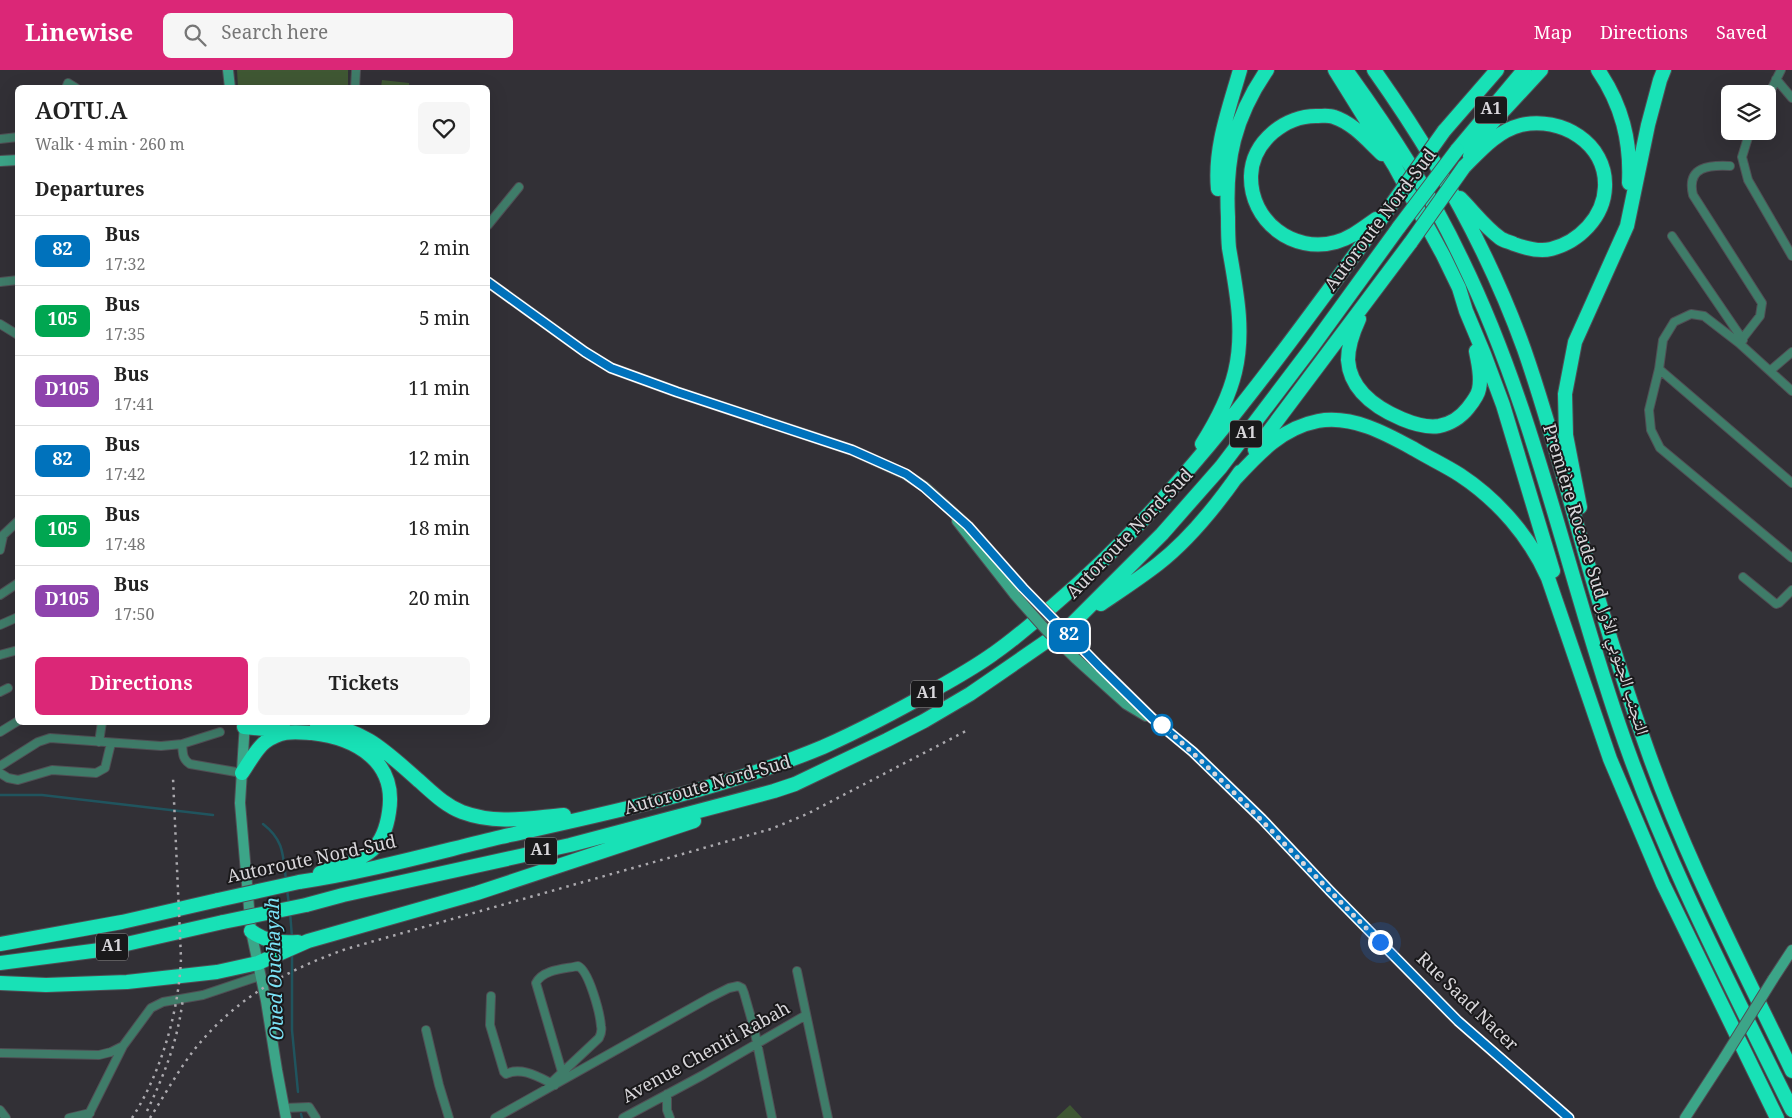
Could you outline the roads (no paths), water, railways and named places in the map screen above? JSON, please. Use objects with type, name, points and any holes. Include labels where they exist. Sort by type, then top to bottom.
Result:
[{"type":"highway","points":[[1171,490],[1208,433],[1226,397],[1235,371],[1240,330],[1240,309],[1218,187],[1218,169],[1222,133],[1240,70]]},
{"type":"highway","points":[[1229,246],[1227,181],[1231,150],[1235,134],[1250,100],[1267,70]]},
{"type":"highway","points":[[1335,70],[1394,165],[1443,255],[1458,288],[1472,328],[1494,379],[1519,457],[1587,692]]},
{"type":"highway","name":"Première Rocade Sud التجنب الجنوبي الأول","points":[[1346,70],[1388,128],[1432,201],[1482,304],[1502,354],[1535,449],[1606,684],[1641,788],[1716,954],[1792,1110]]},
{"type":"highway","name":"Première Rocade Sud التجنب الجنوبي الأول","points":[[1374,70],[1400,106],[1449,185],[1490,267],[1524,349],[1634,711],[1665,797],[1684,843],[1792,1071]]},
{"type":"highway","name":"Autoroute Nord-Sud","points":[[0,944],[122,922],[299,882],[361,871],[629,807],[729,780],[823,747],[913,702],[961,674],[992,655],[1074,588],[1118,547],[1171,490],[1250,395],[1310,317],[1444,131],[1497,70]]},
{"type":"highway","name":"Autoroute Nord-Sud","points":[[0,963],[100,950],[570,845],[795,784],[924,721],[970,694],[1073,623],[1155,541],[1221,466],[1312,347],[1457,150],[1524,70]]},
{"type":"highway","points":[[1073,623],[1158,564],[1181,543],[1207,514],[1235,479],[1410,242],[1464,167],[1479,137],[1541,70]]},
{"type":"highway","points":[[1598,70],[1615,98],[1627,131],[1630,160],[1627,226]]},
{"type":"highway","points":[[1591,574],[1576,482],[1566,435],[1564,394],[1576,342],[1627,226],[1648,125],[1664,70]]},
{"type":"highway","points":[[1386,211],[1358,232],[1338,242],[1314,245],[1302,243],[1278,233],[1264,218],[1253,195],[1252,165],[1261,147],[1275,130],[1303,116],[1333,116],[1352,127],[1394,165]]},
{"type":"highway","points":[[1449,185],[1501,239],[1526,249],[1550,249],[1572,241],[1592,223],[1601,208],[1605,188],[1603,168],[1593,149],[1579,134],[1561,126],[1542,123],[1520,125],[1496,136],[1464,167]]},
{"type":"highway","points":[[1389,270],[1359,320],[1349,348],[1348,361],[1354,380],[1360,390],[1376,406],[1418,425],[1440,426],[1458,418],[1470,405],[1479,389],[1480,374],[1472,328]]},
{"type":"highway","points":[[1235,479],[1279,436],[1304,425],[1335,420],[1363,425],[1386,434],[1460,476],[1480,490],[1519,528],[1541,562],[1548,578],[1610,759],[1663,884],[1777,1117]]},
{"type":"highway","points":[[245,725],[334,737],[359,747],[373,758],[384,772],[391,794],[386,826],[378,844],[356,860],[299,882]]},
{"type":"highway","points":[[328,725],[360,734],[375,743],[435,795],[462,812],[506,821],[629,807]]},
{"type":"highway","points":[[242,773],[261,746],[286,731]]},
{"type":"highway","points":[[0,984],[46,985],[127,982],[259,969],[286,946],[487,890],[670,830],[774,791]]},
{"type":"highway","points":[[251,931],[264,939],[286,946]]},
{"type":"main road","points":[[228,70],[230,85]]},
{"type":"main road","points":[[0,161],[15,160]]},
{"type":"main road","points":[[490,283],[585,352],[611,368],[852,450],[906,474],[952,511],[968,537],[1019,592],[1082,649],[1152,718]]},
{"type":"main road","points":[[1019,592],[1047,631],[1075,658],[1126,704],[1152,718]]},
{"type":"main road","name":"Rue Saad Nacer","points":[[1152,718],[1193,752],[1262,819],[1458,1021],[1569,1118]]},
{"type":"main road","points":[[245,725],[240,804],[251,931],[266,1001],[285,1113]]},
{"type":"main road","points":[[1685,1118],[1792,950]]},
{"type":"street","points":[[355,85],[356,70]]},
{"type":"street","points":[[1774,85],[1781,70]]},
{"type":"street","points":[[1776,80],[1792,98]]},
{"type":"street","points":[[0,139],[15,137]]},
{"type":"street","points":[[1747,140],[1742,157],[1748,180],[1791,251]]},
{"type":"street","points":[[1730,166],[1711,165],[1701,169],[1693,178],[1692,189],[1693,195],[1762,303],[1760,316],[1741,341]]},
{"type":"street","points":[[490,223],[519,187]]},
{"type":"street","points":[[1672,236],[1741,341]]},
{"type":"street","points":[[0,282],[15,280]]},
{"type":"street","points":[[1792,391],[1741,341],[1704,316],[1691,314],[1674,322],[1663,340],[1659,368],[1649,410],[1651,430],[1660,448],[1792,558]]},
{"type":"street","points":[[0,324],[15,333]]},
{"type":"street","points":[[1771,370],[1792,352]]},
{"type":"street","points":[[1659,368],[1792,483]]},
{"type":"street","points":[[0,550],[2,537],[15,523]]},
{"type":"street","points":[[1744,577],[1776,604],[1792,590]]},
{"type":"street","points":[[0,595],[15,585]]},
{"type":"street","points":[[0,625],[15,618]]},
{"type":"street","points":[[0,655],[15,651]]},
{"type":"street","points":[[0,692],[8,688]]},
{"type":"street","points":[[0,732],[15,723]]},
{"type":"street","points":[[99,742],[102,725]]},
{"type":"street","points":[[0,766],[38,742],[50,738],[152,746],[182,744],[220,732]]},
{"type":"street","points":[[0,773],[8,778],[18,780],[52,770],[96,773],[105,768],[111,743]]},
{"type":"street","points":[[182,744],[183,756],[190,764],[242,773]]},
{"type":"street","points":[[553,1084],[562,1072],[599,1038],[602,1027],[594,995],[583,969],[578,966],[550,972],[541,977],[536,983],[562,1072]]},
{"type":"street","points":[[69,1118],[88,1115],[123,1046],[146,1014],[157,1004],[203,995],[259,969]]},
{"type":"street","points":[[797,971],[828,1118]]},
{"type":"street","points":[[495,1118],[553,1084],[729,988],[740,986],[744,993],[754,1028],[772,1118]]},
{"type":"street","points":[[491,996],[490,1025],[504,1072],[506,1074],[516,1071],[531,1073],[553,1084]]},
{"type":"street","name":"Avenue Cheniti Rabah","points":[[623,1118],[806,1016]]},
{"type":"street","points":[[426,1030],[449,1118]]},
{"type":"street","points":[[0,1053],[99,1055],[123,1046]]},
{"type":"street","points":[[666,1094],[667,1110],[670,1118]]},
{"type":"street","points":[[285,1113],[309,1107],[316,1118]]},
{"type":"waterway","name":"Oued Ouchayah","points":[[0,795],[42,795],[213,815]]},
{"type":"waterway","name":"Oued Ouchayah","points":[[263,824],[279,842],[286,880]]},
{"type":"waterway","name":"Oued Ouchayah","points":[[287,890],[289,904]]},
{"type":"waterway","name":"Oued Ouchayah","points":[[290,912],[292,937]]},
{"type":"waterway","name":"Oued Ouchayah","points":[[292,952],[292,1030],[298,1092]]},
{"type":"waterway","name":"Oued Ouchayah","points":[[301,1114],[302,1118]]},
{"type":"railway","points":[[150,1118],[188,1058],[226,1016],[262,989],[302,967],[346,949],[771,829],[807,814],[966,731]]},
{"type":"railway","points":[[132,1118],[160,1062],[167,1041],[180,978],[181,958],[173,778]]},
{"type":"railway","points":[[147,1111],[170,1056],[178,1028],[183,998]]}]
